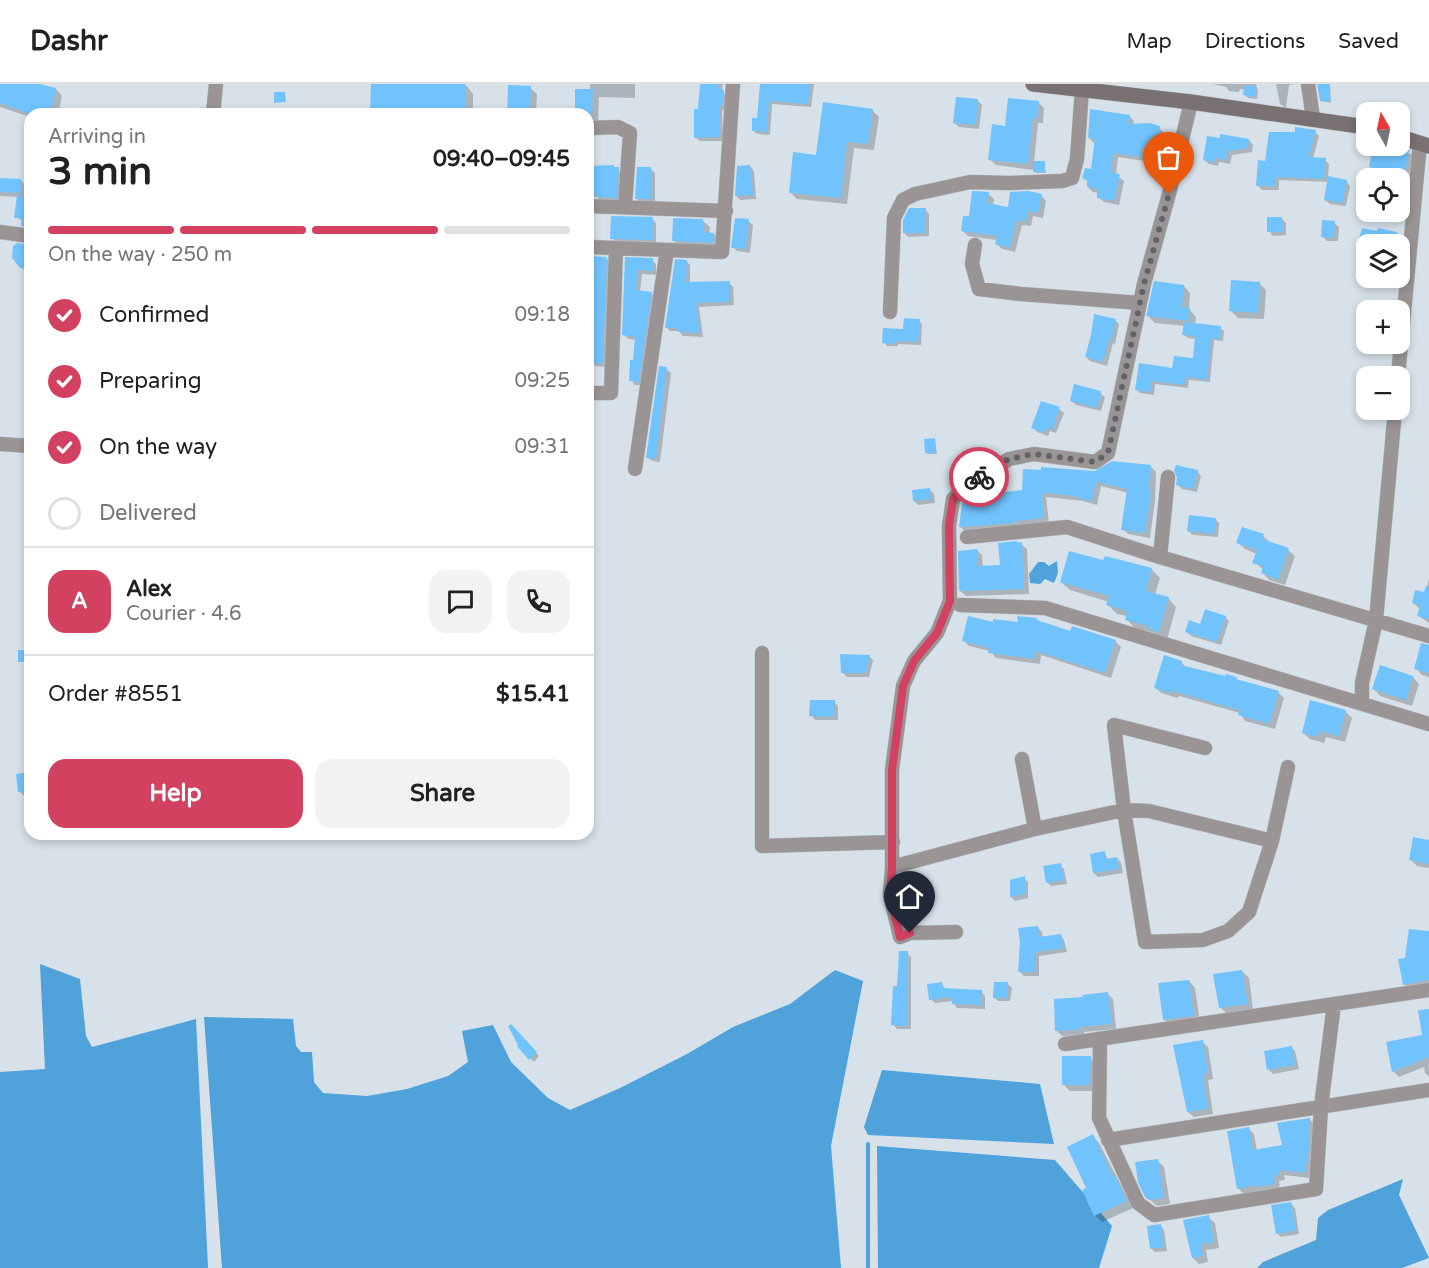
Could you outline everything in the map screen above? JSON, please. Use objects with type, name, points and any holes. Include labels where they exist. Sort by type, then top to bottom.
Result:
[{"type":"main road","points":[[1033,84],[1191,102],[1356,125]]},
{"type":"street","points":[[214,108],[216,84]]},
{"type":"street","points":[[594,247],[722,252],[733,84]]},
{"type":"street","points":[[1308,84],[1313,118]]},
{"type":"street","points":[[890,312],[894,218],[903,200],[915,194],[970,182],[1062,181],[1072,178],[1077,159],[1082,89]]},
{"type":"street","points":[[956,932],[910,933],[900,937],[890,895],[892,770],[903,686],[914,661],[937,633],[950,601],[949,526],[953,499],[966,485],[1009,459],[1034,454],[1095,462],[1108,453],[1140,303],[1191,102]]},
{"type":"street","points":[[594,128],[618,127],[630,133],[625,206]]},
{"type":"street","points":[[1399,366],[1424,144]]},
{"type":"street","points":[[594,206],[726,211]]},
{"type":"street","points":[[0,232],[24,235]]},
{"type":"street","points":[[975,245],[972,264],[979,289],[1140,303]]},
{"type":"street","points":[[594,393],[610,393],[616,248]]},
{"type":"street","points":[[635,469],[668,250]]},
{"type":"street","points":[[1362,704],[1362,683],[1376,620],[1394,420]]},
{"type":"street","points":[[0,444],[24,446]]},
{"type":"street","points":[[1160,557],[1168,477]]},
{"type":"street","points":[[967,537],[1067,527],[1160,557],[1429,636]]},
{"type":"street","points":[[960,605],[1045,608],[1429,724]]},
{"type":"street","points":[[762,653],[762,846],[892,842]]},
{"type":"street","points":[[1205,748],[1114,725],[1124,810],[1146,942],[1203,940],[1228,931],[1249,912],[1272,841],[1288,767]]},
{"type":"street","points":[[1022,759],[1035,830]]},
{"type":"street","points":[[892,867],[1035,830],[1124,810],[1149,811],[1272,841]]},
{"type":"street","points":[[1065,1044],[1429,990]]},
{"type":"street","points":[[1100,1039],[1099,1118],[1138,1203],[1154,1215],[1316,1189],[1321,1107],[1334,1004]]},
{"type":"street","points":[[1108,1140],[1429,1090]]},
{"type":"water","points":[[1057,561],[1058,573],[1054,583],[1045,579],[1040,584],[1030,583],[1029,574],[1038,562],[1044,562],[1049,566]]},
{"type":"water","points":[[40,964],[80,979],[86,1036],[92,1047],[196,1019],[208,1268],[0,1268],[0,1072],[45,1069]]},
{"type":"water","points":[[835,970],[863,981],[831,1146],[841,1268],[222,1268],[204,1017],[293,1019],[296,1046],[301,1052],[312,1052],[314,1082],[323,1093],[367,1096],[407,1089],[448,1076],[468,1062],[462,1031],[493,1025],[511,1062],[548,1098],[570,1110],[687,1054],[733,1027],[790,1004]]},
{"type":"water","points":[[882,1070],[1040,1084],[1054,1144],[868,1135],[864,1127]]},
{"type":"water","points":[[877,1146],[1055,1160],[1112,1226],[1099,1268],[878,1268]]},
{"type":"water","points":[[1403,1179],[1399,1195],[1429,1258],[1402,1268],[1257,1268],[1263,1262],[1316,1240],[1318,1218],[1328,1210]]},
{"type":"building","points":[[0,84],[40,84],[56,88],[51,108],[24,108],[24,112],[0,103]]},
{"type":"building","points":[[371,84],[465,84],[465,108],[370,108]]},
{"type":"building","points":[[700,84],[719,84],[718,88],[724,90],[722,107],[719,106],[719,137],[694,138],[694,109],[698,109]]},
{"type":"building","points":[[760,84],[810,84],[808,104],[769,101],[767,132],[752,131],[752,118],[757,118]]},
{"type":"building","points":[[1317,84],[1329,84],[1330,102],[1320,101]]},
{"type":"building","points":[[508,85],[531,86],[530,108],[507,108]]},
{"type":"building","points":[[1245,85],[1256,86],[1255,97],[1243,95]]},
{"type":"building","points":[[575,89],[593,89],[592,108],[575,108]]},
{"type":"building","points":[[274,92],[285,92],[286,102],[274,103]]},
{"type":"building","points":[[956,97],[978,99],[976,125],[953,123]]},
{"type":"building","points":[[1008,98],[1039,101],[1037,118],[1033,117],[1028,164],[988,160],[992,124],[1005,126]]},
{"type":"building","points":[[823,102],[873,109],[868,144],[847,142],[841,198],[789,193],[793,152],[816,155]]},
{"type":"building","points":[[1090,109],[1130,115],[1128,124],[1150,123],[1160,126],[1157,150],[1141,148],[1140,157],[1113,153],[1111,173],[1120,174],[1114,201],[1097,198],[1097,189],[1087,187],[1087,180],[1082,178],[1085,168],[1091,169],[1095,139],[1088,138]]},
{"type":"building","points":[[1295,127],[1316,130],[1309,157],[1326,158],[1324,179],[1275,177],[1275,186],[1256,186],[1258,160],[1265,161],[1269,132],[1295,132]]},
{"type":"building","points":[[1220,134],[1249,139],[1248,148],[1228,151],[1226,160],[1215,158],[1214,162],[1203,160],[1207,136],[1220,138]]},
{"type":"building","points":[[1371,156],[1408,156],[1406,168],[1369,167]]},
{"type":"building","points":[[1033,161],[1045,161],[1045,172],[1033,172]]},
{"type":"building","points":[[750,165],[753,195],[735,196],[737,166]]},
{"type":"building","points":[[594,166],[619,167],[617,198],[596,197]]},
{"type":"building","points":[[637,167],[651,167],[651,199],[635,199]]},
{"type":"building","points":[[1328,176],[1347,180],[1342,203],[1324,200]]},
{"type":"building","points":[[0,178],[21,179],[21,193],[0,192]]},
{"type":"building","points":[[972,191],[989,192],[987,203],[1008,207],[1010,192],[1028,191],[1042,194],[1038,213],[1028,211],[1026,222],[1016,220],[1010,248],[995,244],[997,236],[961,231],[963,216],[969,216]]},
{"type":"building","points":[[17,195],[24,196],[24,226],[21,226],[22,218],[14,218]]},
{"type":"building","points":[[909,208],[926,208],[926,233],[903,233],[903,220]]},
{"type":"building","points":[[611,216],[653,217],[653,240],[610,239]]},
{"type":"building","points":[[1267,217],[1282,217],[1283,232],[1267,232]]},
{"type":"building","points":[[673,218],[703,219],[703,232],[714,233],[714,243],[672,241]]},
{"type":"building","points":[[735,218],[749,219],[746,249],[731,248]]},
{"type":"building","points":[[1322,220],[1335,221],[1334,238],[1321,237]]},
{"type":"building","points":[[1362,228],[1377,231],[1378,228],[1397,232],[1397,234],[1360,234]]},
{"type":"building","points":[[17,243],[24,244],[24,268],[20,268],[12,258],[13,246]]},
{"type":"building","points":[[594,256],[607,257],[603,363],[594,363]]},
{"type":"building","points":[[625,257],[653,258],[653,271],[638,270],[636,290],[652,292],[639,382],[629,381],[630,360],[633,360],[635,337],[622,335]]},
{"type":"building","points":[[675,259],[687,260],[686,282],[730,281],[730,302],[696,303],[700,333],[678,332],[677,328],[665,328]]},
{"type":"building","points":[[1231,280],[1260,282],[1258,313],[1229,311]]},
{"type":"building","points":[[1154,281],[1184,285],[1182,307],[1190,308],[1188,321],[1146,316]]},
{"type":"building","points":[[1094,314],[1116,319],[1103,362],[1085,357]]},
{"type":"building","points":[[904,318],[920,319],[918,342],[882,343],[883,328],[903,329]]},
{"type":"building","points":[[1184,322],[1221,326],[1220,339],[1211,338],[1207,380],[1186,377],[1184,385],[1152,381],[1150,392],[1135,390],[1139,363],[1172,368],[1174,356],[1193,358],[1195,336],[1182,335]]},
{"type":"building","points":[[659,366],[667,367],[656,459],[646,458]]},
{"type":"building","points":[[1074,384],[1101,391],[1097,408],[1070,401]]},
{"type":"building","points":[[1041,401],[1060,407],[1052,430],[1046,428],[1044,433],[1031,428]]},
{"type":"building","points":[[935,438],[936,453],[925,453],[924,439]]},
{"type":"building","points":[[1112,461],[1151,465],[1149,494],[1151,494],[1145,533],[1121,530],[1127,489],[1096,482],[1092,501],[1078,498],[1078,496],[1042,493],[1044,518],[1015,521],[1015,523],[959,527],[962,503],[967,497],[1022,490],[1023,469],[1041,470],[1041,467],[1095,471]]},
{"type":"building","points":[[1176,465],[1198,470],[1193,489],[1176,485],[1177,477],[1174,471]]},
{"type":"building","points":[[930,488],[931,499],[913,501],[912,490]]},
{"type":"building","points":[[1189,515],[1216,518],[1214,534],[1187,531]]},
{"type":"building","points":[[1242,527],[1264,534],[1262,539],[1289,548],[1278,580],[1261,573],[1263,566],[1252,563],[1257,550],[1236,543]]},
{"type":"building","points":[[1017,541],[1017,543],[1022,542],[1024,589],[959,591],[958,551],[977,549],[978,566],[1000,565],[998,543]]},
{"type":"building","points":[[1069,551],[1103,560],[1105,556],[1152,568],[1146,591],[1169,597],[1159,632],[1148,629],[1149,626],[1125,620],[1127,611],[1106,605],[1109,596],[1060,582]]},
{"type":"building","points":[[1426,586],[1429,587],[1429,619],[1417,616],[1420,605],[1412,603],[1415,590],[1424,592]]},
{"type":"building","points":[[1205,609],[1226,616],[1217,642],[1185,632],[1189,620],[1200,624]]},
{"type":"building","points":[[968,616],[993,622],[993,619],[1018,622],[1017,616],[1037,618],[1037,620],[1070,631],[1072,626],[1116,640],[1105,673],[1036,651],[1035,659],[988,653],[989,648],[962,641]]},
{"type":"building","points":[[1421,643],[1429,645],[1429,673],[1414,669]]},
{"type":"building","points":[[18,650],[24,650],[24,662],[18,662]]},
{"type":"building","points":[[840,654],[870,655],[866,673],[841,673]]},
{"type":"building","points":[[1164,655],[1182,661],[1181,665],[1225,676],[1226,674],[1279,691],[1269,724],[1238,715],[1239,710],[1173,691],[1172,693],[1154,688]]},
{"type":"building","points":[[1380,665],[1413,676],[1406,700],[1372,689]]},
{"type":"building","points":[[810,700],[835,700],[834,717],[809,716]]},
{"type":"building","points":[[1310,700],[1346,710],[1339,736],[1319,731],[1318,737],[1302,733]]},
{"type":"building","points":[[24,773],[24,792],[18,792],[16,774]]},
{"type":"building","points":[[1413,837],[1429,840],[1429,864],[1409,860]]},
{"type":"building","points":[[1105,851],[1106,859],[1117,857],[1119,869],[1093,873],[1090,854]]},
{"type":"building","points":[[1061,863],[1064,880],[1046,883],[1043,866]]},
{"type":"building","points":[[1025,876],[1025,894],[1010,897],[1010,880]]},
{"type":"building","points":[[1038,926],[1039,937],[1061,934],[1064,948],[1036,952],[1035,972],[1018,972],[1020,942],[1018,928]]},
{"type":"building","points":[[1409,929],[1429,931],[1429,980],[1403,985],[1398,959],[1405,958]]},
{"type":"building","points":[[899,951],[908,951],[908,1026],[891,1025],[893,986],[897,986]]},
{"type":"building","points":[[1242,970],[1248,1004],[1219,1008],[1213,974]]},
{"type":"building","points":[[1189,980],[1194,1016],[1163,1020],[1158,983]]},
{"type":"building","points":[[942,982],[943,988],[982,990],[981,1005],[952,1004],[952,997],[929,1000],[927,984]]},
{"type":"building","points":[[994,982],[1008,982],[1007,998],[993,998]]},
{"type":"building","points":[[1108,992],[1112,1024],[1079,1027],[1079,1030],[1055,1031],[1054,999]]},
{"type":"building","points":[[1429,1009],[1429,1057],[1392,1072],[1386,1042],[1422,1035],[1418,1010]]},
{"type":"building","points":[[511,1024],[537,1052],[529,1060],[517,1046],[508,1026]]},
{"type":"building","points":[[1203,1040],[1208,1073],[1203,1074],[1208,1109],[1187,1112],[1173,1045]]},
{"type":"building","points":[[1292,1046],[1295,1065],[1267,1070],[1264,1051]]},
{"type":"building","points":[[1062,1056],[1091,1056],[1090,1085],[1062,1085]]},
{"type":"building","points":[[1310,1118],[1310,1142],[1305,1173],[1279,1170],[1280,1175],[1274,1176],[1275,1184],[1237,1189],[1227,1131],[1249,1127],[1253,1150],[1282,1145],[1277,1123]]},
{"type":"building","points":[[1093,1134],[1127,1201],[1094,1216],[1082,1190],[1086,1188],[1067,1147]]},
{"type":"building","points":[[1158,1159],[1164,1198],[1149,1200],[1145,1197],[1138,1182],[1135,1162]]},
{"type":"building","points":[[1291,1202],[1296,1230],[1276,1234],[1271,1205]]},
{"type":"building","points":[[1209,1215],[1214,1242],[1201,1244],[1203,1256],[1192,1258],[1183,1220]]},
{"type":"building","points":[[1161,1224],[1164,1247],[1150,1249],[1147,1226]]},
{"type":"waterway","points":[[868,1144],[868,1268]]},
{"type":"way so far","points":[[979,477],[1009,459],[1034,454],[1095,462],[1108,453],[1144,284],[1169,194]]},
{"type":"route","points":[[910,933],[900,937],[890,895],[892,770],[903,686],[914,661],[937,633],[950,601],[949,526],[953,499],[966,485],[979,477]]}]
